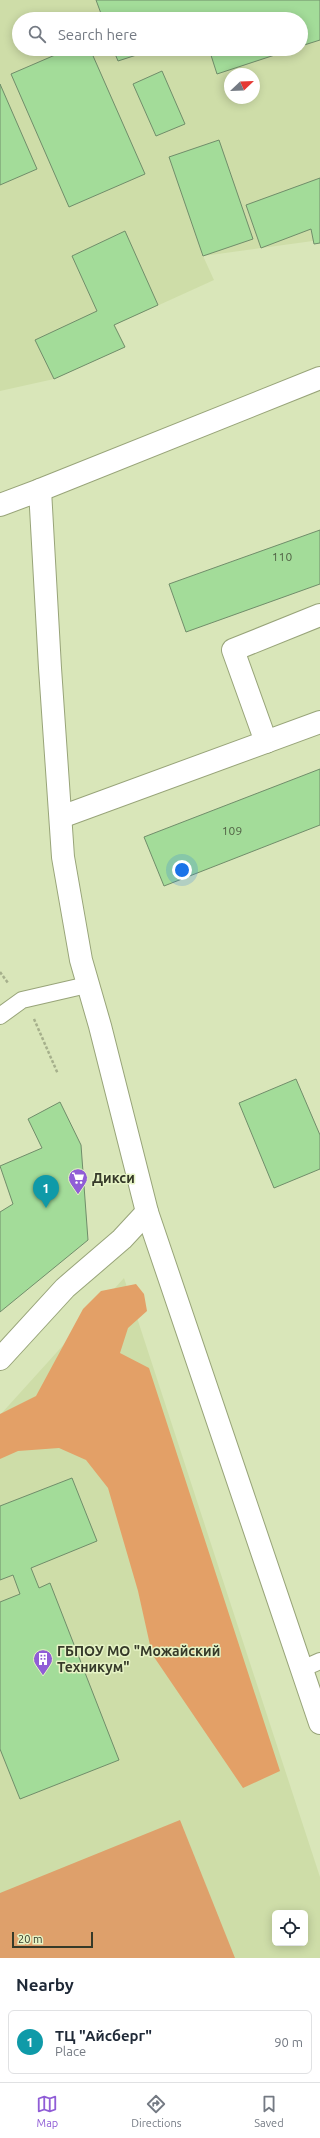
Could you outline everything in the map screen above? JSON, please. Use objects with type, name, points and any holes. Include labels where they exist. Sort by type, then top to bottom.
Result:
[{"type":"street","points":[[0,505],[320,378]]},
{"type":"street","points":[[40,490],[63,857],[81,960],[100,1026],[147,1212],[311,1665],[320,1723]]},
{"type":"street","points":[[266,742],[234,650],[320,615]]},
{"type":"street","points":[[61,817],[320,722]]},
{"type":"street","points":[[0,1359],[65,1288],[122,1239],[147,1212]]},
{"type":"lane","points":[[0,1016],[22,1000],[87,985]]},
{"type":"shaded area","points":[[0,0],[320,0],[320,240],[203,256],[214,280],[115,325],[125,347],[54,379],[0,391]]},
{"type":"shaded area","points":[[124,1278],[320,1877],[320,1958],[0,1958],[0,1415]]},
{"type":"shaded area","points":[[136,1284],[144,1294],[147,1311],[128,1328],[120,1353],[149,1368],[280,1771],[243,1788],[152,1654],[138,1591],[108,1488],[86,1460],[59,1448],[18,1451],[0,1459],[0,1414],[36,1396],[83,1309],[101,1291]]},
{"type":"shaded area","points":[[180,1820],[235,1958],[0,1958],[0,1893]]},
{"type":"building","points":[[96,0],[320,0],[320,40],[308,44],[308,12],[100,12]]},
{"type":"building","points":[[53,56],[93,56],[145,174],[69,207],[11,74]]},
{"type":"building","points":[[116,56],[133,56],[118,61]]},
{"type":"building","points":[[211,56],[272,56],[235,68],[224,68],[224,72],[217,74]]},
{"type":"building","points":[[162,71],[185,124],[156,136],[133,84]]},
{"type":"building","points":[[0,84],[37,169],[0,185]]},
{"type":"building","points":[[219,140],[253,239],[203,256],[169,157]]},
{"type":"building","points":[[320,178],[320,243],[314,244],[311,229],[261,248],[246,205]]},
{"type":"building","points":[[125,231],[158,305],[114,325],[125,347],[54,379],[35,340],[97,311],[72,256]]},
{"type":"building","points":[[320,530],[320,584],[186,632],[169,584]]},
{"type":"building","points":[[320,769],[320,825],[164,886],[144,837]]},
{"type":"building","points":[[296,1079],[320,1135],[320,1169],[274,1188],[239,1103]]},
{"type":"building","points":[[60,1102],[81,1145],[88,1240],[0,1312],[0,1212],[13,1204],[0,1166],[42,1148],[28,1119]]},
{"type":"building","name":"ГБПОУ МО \"Можайский Техникум\"","points":[[72,1478],[97,1541],[31,1568],[39,1588],[50,1583],[119,1760],[20,1799],[0,1749],[0,1602],[20,1594],[13,1575],[0,1580],[0,1506]]},
{"type":"place","name":"Дикси","points":[[78,1195]]},
{"type":"place","name":"ТЦ \"Айсберг\"","points":[[46,1208]]},
{"type":"place","name":"ГБПОУ МО \"Можайский Техникум\"","points":[[43,1676]]}]
